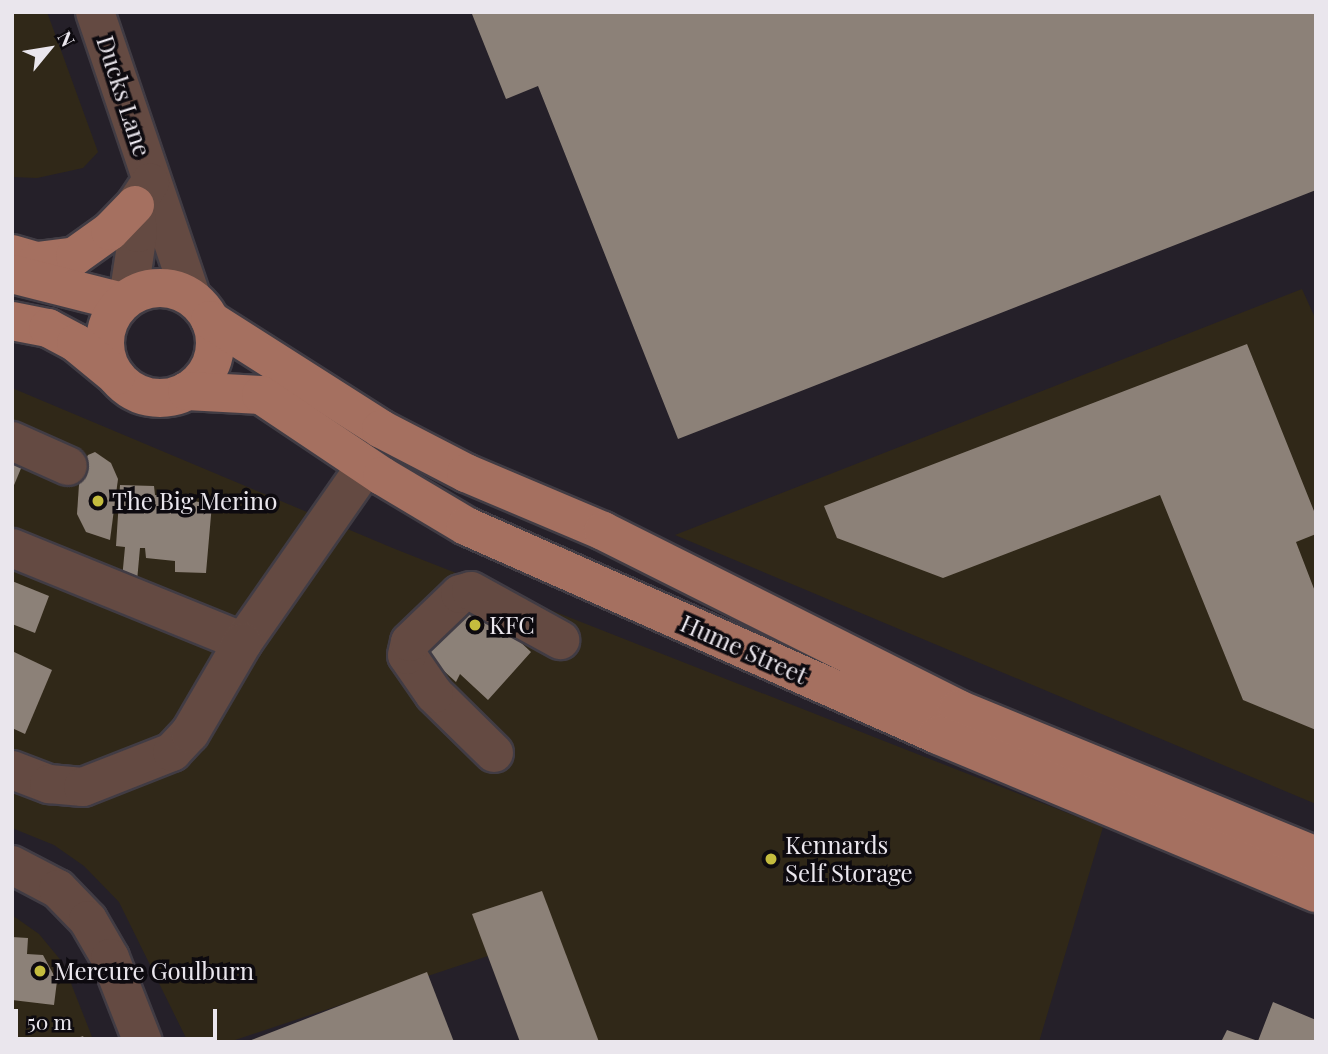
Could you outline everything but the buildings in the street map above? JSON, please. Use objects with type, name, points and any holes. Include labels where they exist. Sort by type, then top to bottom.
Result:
[{"type":"main road","points":[[12,254],[37,261],[75,256],[110,231],[143,193]]},
{"type":"main road","points":[[12,274],[126,300],[160,288],[201,309],[215,352],[205,374],[187,391],[149,397],[57,333],[12,321]]},
{"type":"main road","points":[[116,376],[107,356],[106,334],[126,300]]},
{"type":"main road","name":"Hume Street","points":[[201,309],[381,429],[466,473],[603,531],[958,709],[1316,856]]},
{"type":"main road","name":"Hume Street","points":[[187,391],[261,395],[366,466],[489,536],[938,735],[1316,893]]},
{"type":"street","name":"Ducks Lane","points":[[95,12],[143,193],[201,309]]},
{"type":"street","name":"Ducks Lane","points":[[126,300],[143,193]]},
{"type":"street","points":[[12,441],[68,466]]},
{"type":"street","points":[[13,773],[49,784],[83,787],[172,752],[190,733],[243,642],[366,466]]},
{"type":"street","points":[[12,548],[243,642]]},
{"type":"street","points":[[494,753],[434,694],[407,654],[410,642],[460,594],[471,591],[560,640]]},
{"type":"street","points":[[12,865],[58,889],[88,920],[110,958],[143,1042]]},
{"type":"shaded area","points":[[12,12],[47,12],[98,152],[83,168],[37,178],[12,177]]},
{"type":"shaded area","points":[[1302,289],[1316,320],[1316,804],[675,535]]},
{"type":"shaded area","points":[[12,388],[395,549],[1103,827],[1039,1042],[521,1042],[488,956],[229,1042],[188,1042],[119,902],[84,866],[54,845],[12,828]]},
{"type":"shaded area","name":"Mercure Goulburn","points":[[12,915],[39,934],[63,963],[94,1042],[12,1042]]},
{"type":"place","name":"The Big Merino","points":[[98,501]]},
{"type":"place","name":"KFC","points":[[475,625]]},
{"type":"place","name":"Kennards Self Storage","points":[[771,859]]},
{"type":"place","name":"Mercure Goulburn","points":[[40,971]]}]
